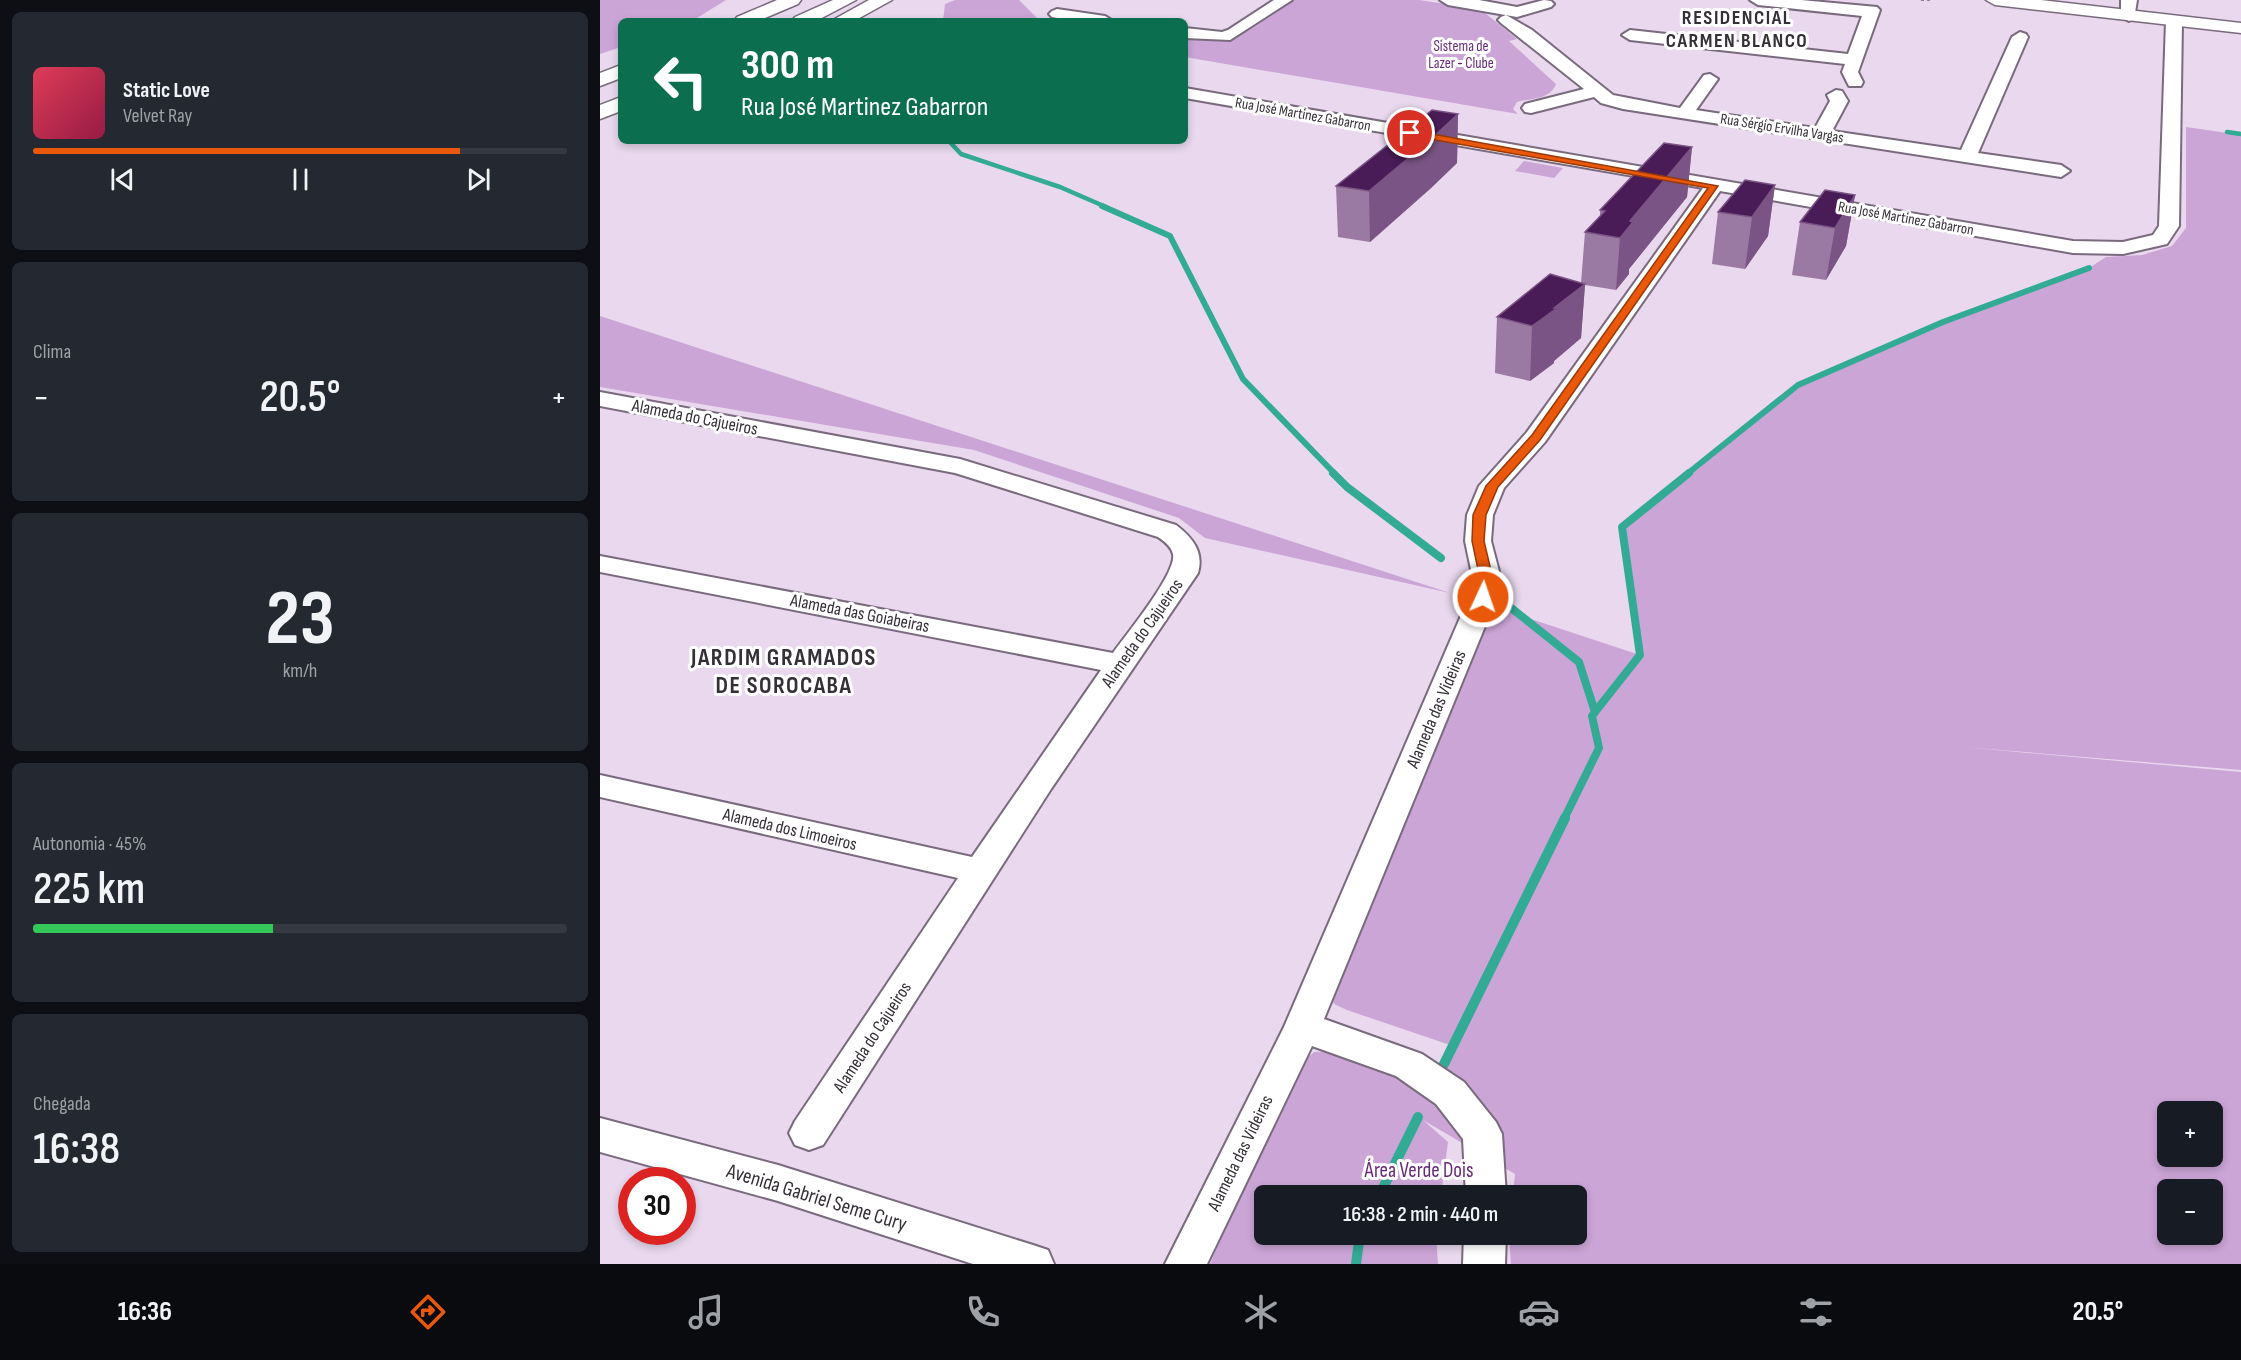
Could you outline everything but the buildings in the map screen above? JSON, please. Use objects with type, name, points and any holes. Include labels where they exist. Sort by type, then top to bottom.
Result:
[{"type":"main road","points":[[746,18],[775,0]]},
{"type":"main road","points":[[748,18],[792,0]]},
{"type":"main road","points":[[786,18],[825,0]]},
{"type":"main road","points":[[808,18],[847,0]]},
{"type":"main road","points":[[846,18],[883,0]]},
{"type":"main road","points":[[1995,0],[2129,8],[2174,21],[2241,28]]},
{"type":"main road","points":[[600,80],[618,72]]},
{"type":"main road","points":[[600,95],[618,88]]},
{"type":"main road","points":[[600,102],[618,94]]},
{"type":"main road","points":[[600,113],[618,104]]},
{"type":"main road","points":[[600,132],[618,124]]},
{"type":"street","points":[[1188,33],[1224,37],[1234,33],[1281,0]]},
{"type":"street","name":"Rua Sérgio Ervilha Vargas","points":[[1448,0],[1482,4],[1514,20],[1607,99],[1623,104],[2061,171]]},
{"type":"street","points":[[1758,0],[1871,11],[1850,72],[1855,82]]},
{"type":"street","points":[[1514,20],[1532,17],[1549,2]]},
{"type":"street","points":[[1057,14],[1084,18]]},
{"type":"street","name":"Rua José Martinez Gabarron","points":[[1188,94],[2073,247],[2123,248],[2160,240],[2169,226],[2171,207],[2169,136],[2174,21]]},
{"type":"street","points":[[1630,35],[1855,60]]},
{"type":"street","points":[[1967,158],[2020,37]]},
{"type":"street","points":[[1685,113],[1710,79]]},
{"type":"street","points":[[1532,108],[1597,91]]},
{"type":"street","points":[[1821,134],[1839,101],[1836,95]]},
{"type":"street","name":"Alameda das Videiras","points":[[1186,1264],[1302,1027],[1483,597],[1486,579],[1478,541],[1480,515],[1492,486],[1536,437],[1714,186]]},
{"type":"street","name":"Alameda do Cajueiros","points":[[600,399],[960,466],[1167,531],[1183,543],[1189,560],[1184,573],[1119,664],[980,871],[809,1133]]},
{"type":"street","name":"Alameda das Goiabeiras","points":[[600,564],[1119,664]]},
{"type":"street","name":"Alameda dos Limoeiros","points":[[600,786],[980,871]]},
{"type":"street","points":[[1302,1027],[1409,1065],[1450,1093],[1482,1134],[1485,1185]]},
{"type":"street","name":"Avenida Gabriel Seme Cury","points":[[600,1135],[778,1183],[1033,1264]]},
{"type":"street","points":[[1484,1264],[1485,1245]]},
{"type":"path","points":[[1921,0],[1933,0]]},
{"type":"green space","points":[[600,0],[726,0],[697,18],[618,18],[618,48],[600,54]]},
{"type":"green space","points":[[955,0],[1019,0],[1037,18],[943,18],[945,4]]},
{"type":"green space","name":"Sistema de Lazer - Clube","points":[[1294,0],[1419,0],[1480,9],[1517,39],[1509,41],[1556,84],[1545,96],[1517,102],[1513,109],[1518,114],[1188,58],[1188,38],[1203,40],[1232,37],[1255,26]]},
{"type":"green space","name":"Área Verde Dois","points":[[2186,127],[2241,135],[2241,770],[1963,747],[2241,772],[2241,1264],[1511,1264],[1510,1245],[1587,1245],[1587,1185],[1514,1185],[1515,1174],[1423,1120],[1448,1142],[1442,1185],[1254,1185],[1254,1245],[1437,1245],[1438,1264],[1210,1264],[1296,1067],[1314,1052],[1337,1051],[1433,1086],[1453,1046],[1347,1010],[1334,1004],[1330,994],[1481,628],[1491,623],[1491,606],[1640,655],[1622,527],[1798,385],[1943,322],[2089,268],[2106,257],[2142,255],[2172,246],[2186,228]]},
{"type":"green space","points":[[1524,161],[1563,168],[1554,178],[1515,171]]},
{"type":"green space","points":[[600,316],[1450,593],[1205,538],[1179,518],[974,450],[600,387]]},
{"type":"waterway","points":[[2227,132],[2241,134]]},
{"type":"waterway","points":[[952,144],[961,154],[1060,187],[1106,207]]},
{"type":"waterway","points":[[1102,206],[1170,236],[1243,379],[1335,474]]},
{"type":"waterway","points":[[1687,474],[1798,385],[1943,322],[2089,268]]},
{"type":"waterway","points":[[1333,473],[1347,487],[1441,558]]},
{"type":"waterway","points":[[1595,712],[1640,655],[1622,527],[1689,473]]},
{"type":"waterway","points":[[1510,607],[1579,662],[1595,712]]},
{"type":"waterway","points":[[1564,819],[1599,748],[1592,716],[1595,712]]},
{"type":"waterway","points":[[1444,1064],[1565,818]]},
{"type":"waterway","points":[[1384,1185],[1418,1117]]},
{"type":"waterway","points":[[1356,1264],[1359,1245]]},
{"type":"district","name":"RESIDENCIAL CARMEN BLANCO","points":[[1737,28]]},
{"type":"district","name":"JARDIM GRAMADOS DE SOROCABA","points":[[784,671]]},
{"type":"route","points":[[1410,133],[1714,186],[1536,437],[1492,486],[1480,515],[1478,541],[1486,579],[1483,597]]}]
